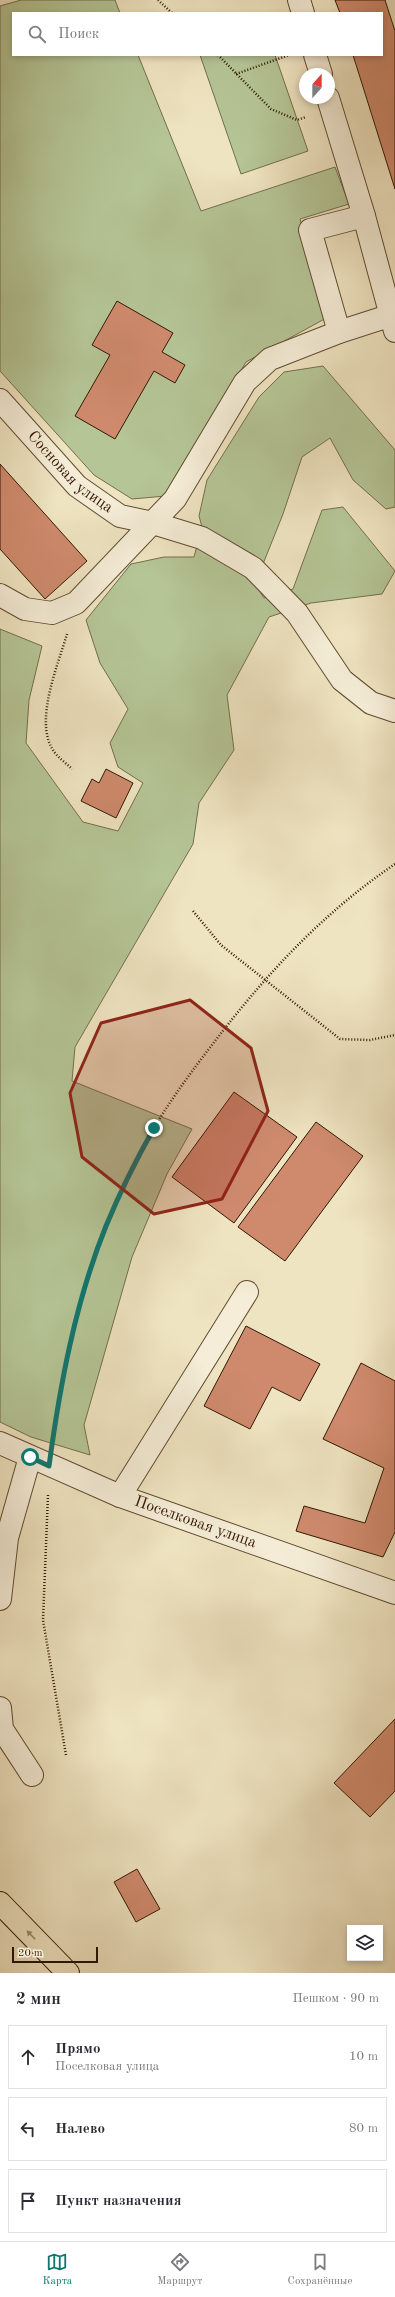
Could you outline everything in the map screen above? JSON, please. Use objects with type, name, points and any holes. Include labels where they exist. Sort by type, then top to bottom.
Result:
[{"type":"highway","points":[[0,1903],[68,1973]]},
{"type":"street","points":[[299,0],[303,12]]},
{"type":"street","points":[[315,56],[319,68]]},
{"type":"street","points":[[0,594],[25,609],[52,612],[76,603],[175,499],[245,382],[270,359],[339,332],[393,320],[364,216],[330,104]]},
{"type":"street","points":[[339,332],[310,230],[364,216]]},
{"type":"street","name":"Сосновая улица","points":[[0,400],[77,486],[120,516],[153,523],[202,538],[253,568],[297,613],[342,680],[371,703],[395,711]]},
{"type":"street","points":[[120,1496],[247,1292]]},
{"type":"street","name":"Поселковая улица","points":[[0,1443],[49,1466],[120,1496],[395,1593]]},
{"type":"street","points":[[0,1599],[7,1538],[30,1457]]},
{"type":"street","points":[[0,1708],[2,1728],[32,1776]]},
{"type":"path","points":[[158,0],[171,12]]},
{"type":"path","points":[[219,56],[271,109],[297,120]]},
{"type":"path","points":[[236,74],[286,56]]},
{"type":"path","points":[[72,769],[53,750],[45,731],[48,701],[76,603]]},
{"type":"path","points":[[66,1754],[43,1620],[49,1466],[64,1369],[84,1291],[105,1228],[126,1180],[154,1128],[184,1083],[265,979],[322,920],[363,886],[395,864]]},
{"type":"path","points":[[192,911],[221,945],[340,1039],[370,1040],[395,1035]]},
{"type":"highlighted area","points":[[190,1000],[251,1048],[268,1111],[222,1199],[154,1214],[82,1157],[70,1093],[101,1023]]},
{"type":"green space","points":[[21,0],[115,0],[120,12],[12,12],[12,56],[138,56],[201,211],[335,167],[349,204],[300,219],[330,316],[246,362],[166,496],[132,499],[94,475],[0,371],[0,6]]},
{"type":"green space","points":[[200,56],[275,56],[308,151],[241,174]]},
{"type":"green space","points":[[323,366],[395,450],[395,507],[386,509],[353,480],[330,438],[302,457],[283,514],[255,584],[264,598],[293,589],[322,510],[343,507],[395,571],[382,594],[311,603],[269,617],[227,695],[234,750],[199,803],[193,844],[75,1047],[72,1081],[192,1129],[167,1174],[132,1257],[84,1425],[90,1455],[31,1437],[0,1422],[0,629],[42,646],[29,700],[26,743],[83,822],[118,831],[143,783],[118,767],[110,743],[128,709],[100,663],[86,620],[131,564],[164,557],[194,557],[202,527],[199,516],[207,480],[259,397],[284,372]]},
{"type":"building","points":[[335,0],[385,0],[395,31],[395,189],[353,56],[383,56],[383,12],[340,12]]},
{"type":"building","points":[[117,301],[173,333],[162,352],[185,365],[175,383],[154,371],[115,439],[75,416],[110,355],[92,345]]},
{"type":"building","points":[[0,464],[87,561],[45,599],[0,549]]},
{"type":"building","points":[[106,769],[133,783],[116,818],[81,801],[92,779],[99,783]]},
{"type":"building","points":[[234,1092],[297,1137],[234,1223],[172,1177]]},
{"type":"building","points":[[316,1122],[363,1156],[285,1261],[238,1227]]},
{"type":"building","points":[[246,1326],[320,1364],[300,1401],[272,1387],[250,1429],[204,1406]]},
{"type":"building","points":[[361,1363],[395,1381],[395,1532],[383,1557],[296,1531],[304,1506],[365,1523],[384,1468],[323,1439]]},
{"type":"building","points":[[395,1719],[395,1791],[370,1817],[334,1783]]},
{"type":"building","points":[[137,1869],[160,1909],[136,1922],[114,1882]]},
{"type":"route","points":[[30,1457],[49,1466],[56,1412],[69,1347],[84,1291],[105,1228],[126,1180],[154,1128]]}]
